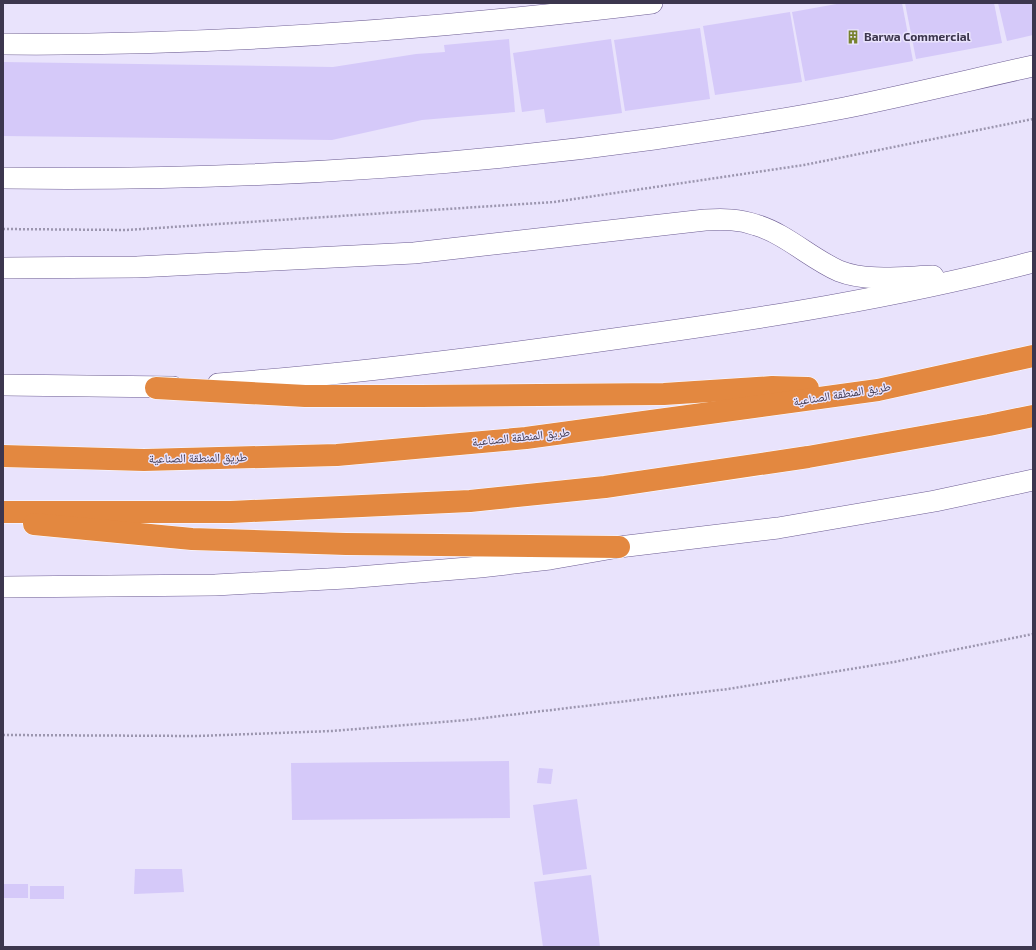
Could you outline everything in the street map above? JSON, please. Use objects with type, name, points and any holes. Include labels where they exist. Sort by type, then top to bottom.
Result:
[{"type":"highway","name":"طريق المنطقة الصناعية","points":[[3,456],[144,460],[337,455],[526,438],[878,390],[1033,356]]},
{"type":"highway","points":[[156,388],[305,396],[664,394],[772,387],[878,390]]},
{"type":"highway","points":[[3,512],[231,512],[470,501],[605,487],[800,458],[1033,416]]},
{"type":"highway","points":[[3,521],[192,539],[354,544],[619,547]]},
{"type":"street","points":[[3,44],[63,45],[270,39],[418,28],[652,3]]},
{"type":"street","points":[[3,178],[106,180],[300,174],[558,152],[704,132],[843,108],[1033,66]]},
{"type":"street","points":[[3,268],[137,267],[414,253],[705,220],[730,219],[757,225],[784,238],[840,271],[853,274],[885,278],[988,273]]},
{"type":"street","points":[[3,385],[156,388],[318,377],[443,363],[790,314],[887,296],[1033,262]]},
{"type":"street","points":[[3,587],[215,585],[346,578],[550,559],[619,547],[778,528],[935,500],[1033,480]]},
{"type":"path","points":[[3,229],[127,230],[554,202],[804,165],[1033,119]]},
{"type":"path","points":[[3,735],[197,736],[332,731],[467,720],[736,688],[894,662],[1033,634]]},
{"type":"building","name":"Barwa Commercial","points":[[842,3],[902,3],[913,61],[805,81],[792,12]]},
{"type":"building","name":"Barwa Commercial","points":[[905,3],[994,3],[1002,43],[916,59]]},
{"type":"building","name":"Barwa Commercial","points":[[998,3],[1033,3],[1033,35],[1007,41]]},
{"type":"building","points":[[790,12],[802,82],[715,95],[703,26]]},
{"type":"building","points":[[700,28],[710,99],[625,111],[614,40]]},
{"type":"building","points":[[509,39],[515,112],[422,120],[332,140],[3,136],[3,62],[333,67],[416,54],[445,52],[444,45]]},
{"type":"building","points":[[611,39],[622,113],[546,123],[544,109],[522,112],[513,53]]},
{"type":"building","points":[[509,761],[510,818],[292,820],[291,763]]},
{"type":"building","points":[[539,768],[553,769],[551,784],[537,783]]},
{"type":"building","points":[[577,799],[587,869],[543,875],[533,805]]},
{"type":"building","points":[[135,869],[182,869],[184,892],[134,894]]},
{"type":"building","points":[[591,875],[600,947],[543,947],[534,882]]},
{"type":"building","points":[[3,884],[28,884],[28,898],[3,898]]},
{"type":"building","points":[[30,886],[64,886],[64,899],[30,899]]},
{"type":"place","name":"Barwa Commercial","points":[[853,37]]}]
